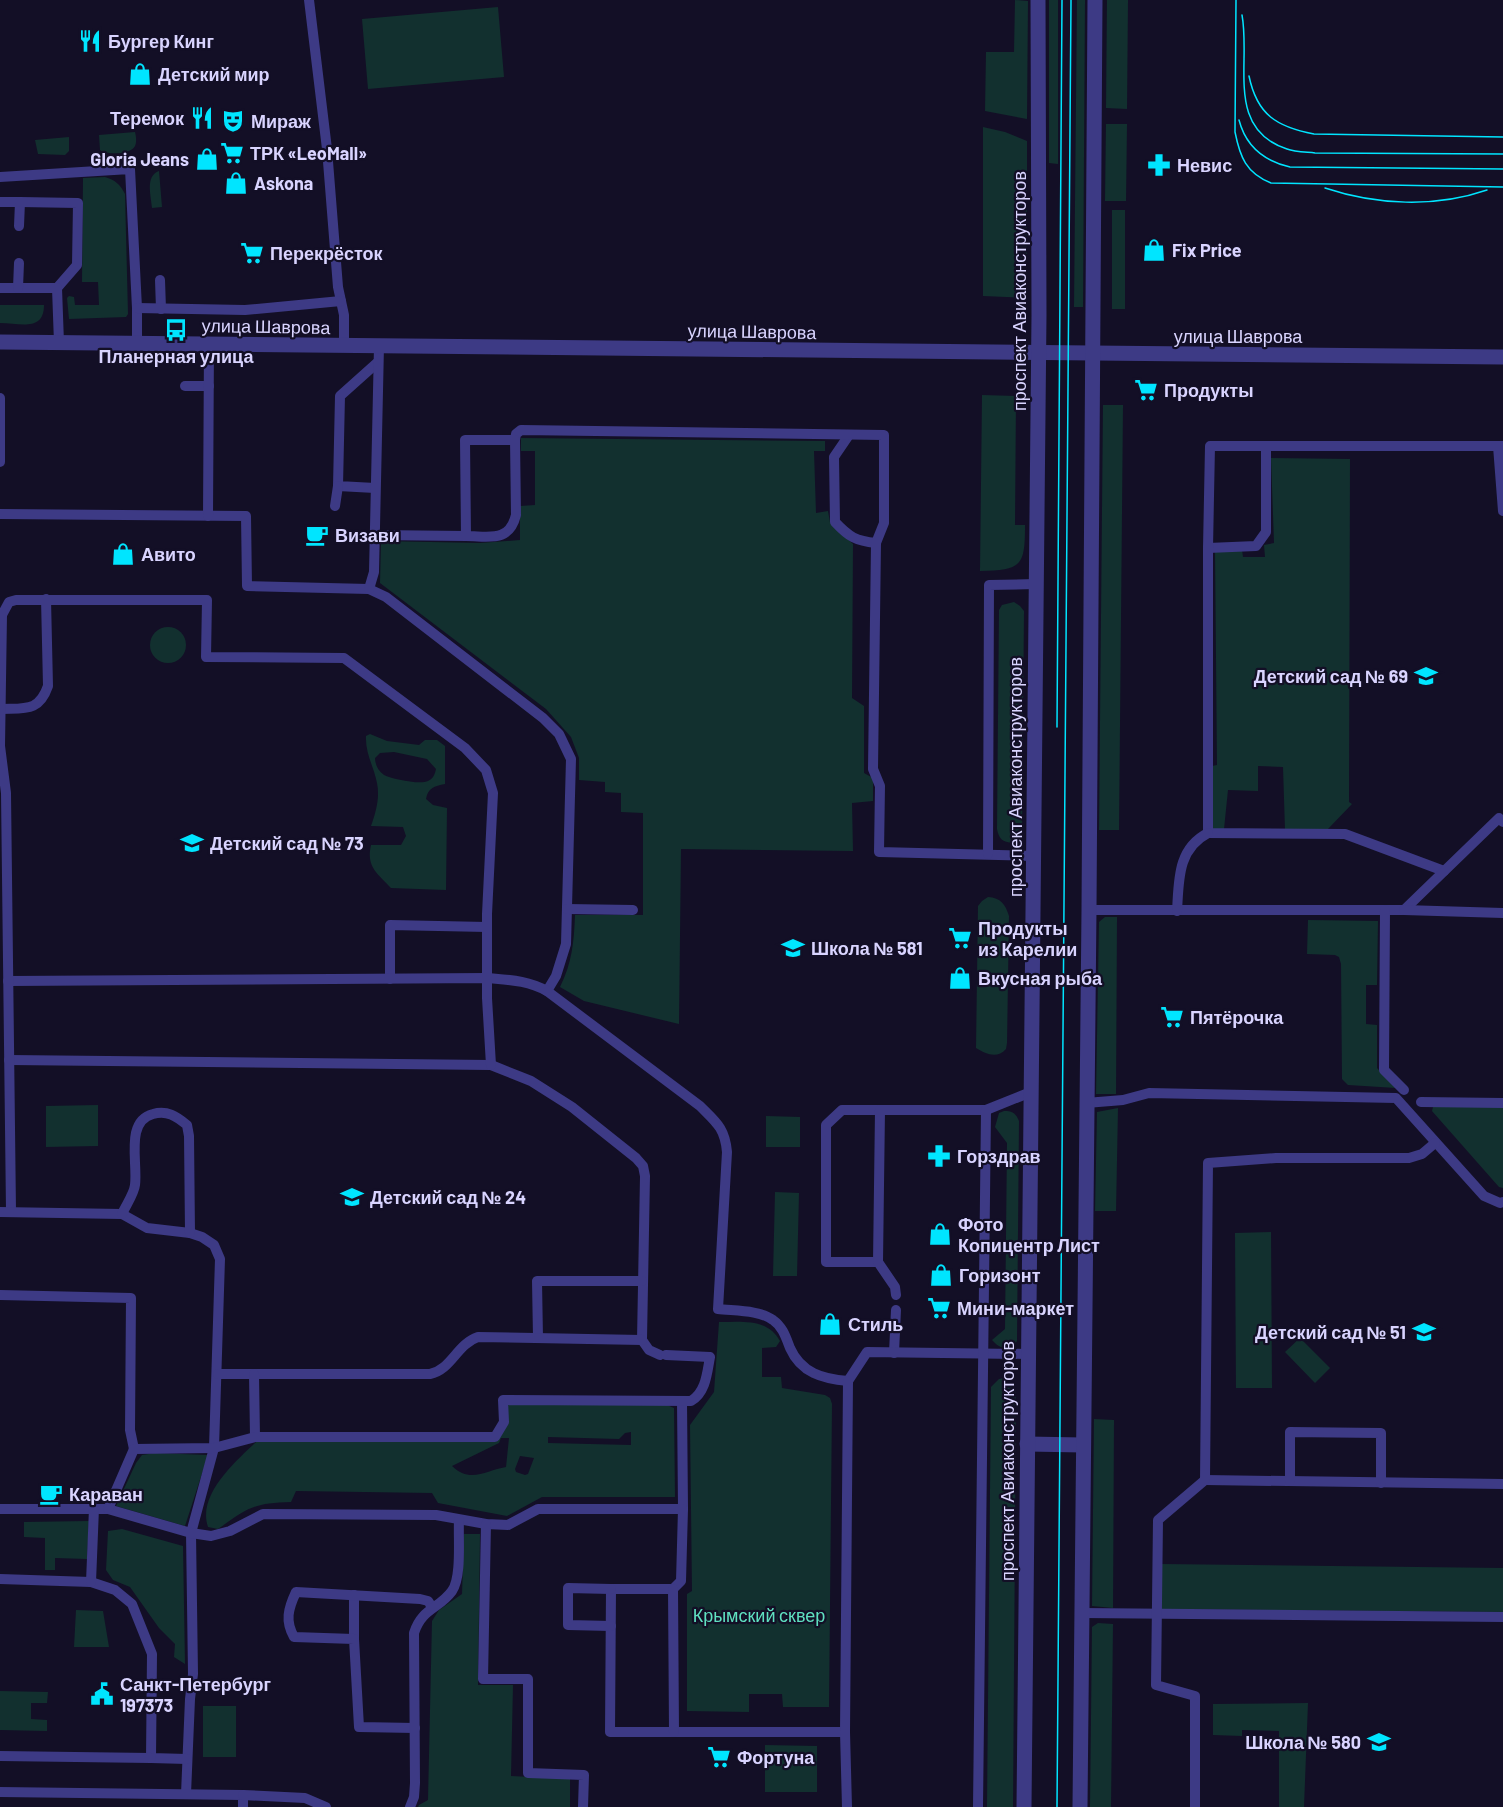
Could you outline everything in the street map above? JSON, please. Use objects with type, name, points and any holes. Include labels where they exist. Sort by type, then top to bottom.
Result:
[{"type":"street","name":"проспект Авиаконструкторов","points":[[1024,1807],[1038,354],[1038,0]]},
{"type":"street","points":[[1080,1807],[1095,0]]},
{"type":"street","name":"улица Шаврова","points":[[0,342],[344,346],[379,354],[1093,354],[1503,357]]},
{"type":"street","points":[[1027,1444],[1083,1444]]},
{"type":"lane","points":[[309,0],[327,148],[338,287],[344,315],[344,346]]},
{"type":"lane","points":[[0,177],[130,169],[137,344]]},
{"type":"lane","points":[[0,202],[78,203],[77,266],[57,288],[59,343]]},
{"type":"lane","points":[[19,226],[20,202]]},
{"type":"lane","points":[[18,288],[19,263]]},
{"type":"lane","points":[[160,280],[161,309]]},
{"type":"lane","points":[[0,288],[57,288]]},
{"type":"lane","points":[[137,309],[244,310],[341,302]]},
{"type":"lane","points":[[208,516],[209,344]]},
{"type":"lane","points":[[334,506],[338,486],[340,396],[379,354]]},
{"type":"lane","points":[[369,589],[374,572],[379,354]]},
{"type":"lane","points":[[185,386],[209,386]]},
{"type":"lane","points":[[0,398],[0,462]]},
{"type":"lane","points":[[374,535],[499,536],[508,532],[514,525],[516,515],[515,440],[516,434],[521,430],[884,435],[884,523],[876,543],[873,769],[880,786],[879,852],[1033,856]]},
{"type":"lane","points":[[849,435],[834,457],[835,522],[846,533],[860,541],[876,543]]},
{"type":"lane","points":[[466,536],[465,440],[515,440]]},
{"type":"lane","points":[[1208,833],[1210,446],[1501,446],[1503,511]]},
{"type":"lane","points":[[1208,548],[1256,546],[1266,532],[1266,446]]},
{"type":"lane","points":[[338,486],[375,488]]},
{"type":"lane","points":[[0,514],[246,516],[247,586],[369,589],[386,597],[543,718],[559,734],[571,759],[566,944],[556,976],[547,991]]},
{"type":"lane","points":[[988,854],[989,585],[1036,584]]},
{"type":"lane","points":[[1,709],[28,708],[38,705],[44,696],[48,686],[46,599]]},
{"type":"lane","points":[[186,1794],[193,1674],[191,1533],[214,1448],[220,1259],[214,1245],[202,1237],[190,1233],[147,1228],[122,1214],[5,1212],[9,1060],[6,793],[0,746],[2,615],[9,602],[46,599],[207,600],[206,657],[344,658],[465,748],[486,770],[493,793],[487,927],[491,1065]]},
{"type":"lane","points":[[1404,910],[1499,818],[1503,822]]},
{"type":"lane","points":[[1177,911],[1179,875],[1186,855],[1197,839],[1208,833],[1334,829],[1444,871]]},
{"type":"lane","points":[[567,909],[633,910]]},
{"type":"lane","points":[[1089,910],[1404,910],[1503,913]]},
{"type":"lane","points":[[1385,910],[1384,1070],[1404,1090]]},
{"type":"lane","points":[[390,979],[390,925],[487,927]]},
{"type":"lane","points":[[8,981],[487,978],[520,980],[534,984],[547,991],[700,1106],[725,1136],[727,1152],[718,1309],[773,1319],[783,1330],[792,1351],[805,1368],[823,1378],[848,1381]]},
{"type":"lane","points":[[9,1060],[491,1065],[531,1081],[572,1107],[636,1158],[642,1166],[645,1176],[642,1340],[649,1350],[663,1355],[710,1357],[704,1387],[699,1397],[692,1401],[503,1400],[504,1422],[495,1437],[255,1437],[214,1448],[134,1449]]},
{"type":"lane","points":[[878,1262],[826,1262],[826,1125],[842,1110],[986,1110],[1031,1092]]},
{"type":"lane","points":[[1086,1103],[1123,1100],[1149,1093],[1396,1098],[1484,1196],[1500,1203],[1503,1202]]},
{"type":"lane","points":[[1421,1102],[1503,1104]]},
{"type":"lane","points":[[880,1110],[878,1262],[895,1287],[896,1295]]},
{"type":"lane","points":[[978,1807],[986,1110]]},
{"type":"lane","points":[[122,1214],[135,1187],[136,1132],[140,1121],[150,1114],[163,1112],[176,1116],[187,1125],[190,1233]]},
{"type":"lane","points":[[1205,1480],[1208,1163],[1276,1158],[1409,1158],[1422,1154],[1435,1143]]},
{"type":"lane","points":[[538,1338],[537,1281],[642,1281]]},
{"type":"lane","points":[[0,1295],[131,1298],[130,1430],[134,1449],[108,1509]]},
{"type":"lane","points":[[894,1353],[896,1310]]},
{"type":"lane","points":[[218,1374],[430,1374],[438,1373],[469,1340],[478,1337],[642,1340]]},
{"type":"lane","points":[[847,1807],[844,1732],[848,1381],[867,1352],[1028,1354]]},
{"type":"lane","points":[[254,1374],[255,1437]]},
{"type":"lane","points":[[611,1626],[568,1625],[568,1588],[673,1588],[681,1581],[682,1401]]},
{"type":"lane","points":[[1290,1481],[1290,1432],[1381,1433],[1381,1483]]},
{"type":"lane","points":[[1195,1807],[1195,1696],[1156,1685],[1158,1520],[1205,1480],[1503,1484]]},
{"type":"lane","points":[[92,1582],[94,1508]]},
{"type":"lane","points":[[0,1509],[108,1509],[191,1533],[212,1536],[230,1531],[263,1514],[436,1515],[486,1524],[508,1524],[538,1509],[683,1509]]},
{"type":"lane","points":[[410,1807],[414,1797],[414,1634],[417,1624],[432,1607],[447,1596],[457,1580],[459,1520]]},
{"type":"lane","points":[[486,1524],[483,1679],[528,1679],[528,1773],[584,1775],[583,1807]]},
{"type":"lane","points":[[0,1580],[92,1582],[115,1590],[132,1604],[152,1654],[152,1758]]},
{"type":"lane","points":[[673,1588],[674,1731]]},
{"type":"lane","points":[[611,1589],[610,1732],[844,1732]]},
{"type":"lane","points":[[354,1639],[294,1637],[288,1626],[288,1608],[296,1592],[420,1599],[428,1601],[432,1607]]},
{"type":"lane","points":[[354,1595],[359,1727],[415,1728]]},
{"type":"lane","points":[[1082,1613],[1503,1617]]},
{"type":"lane","points":[[0,1756],[187,1759]]},
{"type":"lane","points":[[0,1792],[243,1795],[305,1798],[326,1807]]},
{"type":"lane","points":[[243,1795],[243,1807]]},
{"type":"green space","points":[[1015,0],[1028,1],[1027,119],[985,111],[986,52],[1014,52]]},
{"type":"green space","points":[[1049,0],[1058,0],[1058,164],[1049,163]]},
{"type":"green space","points":[[1077,0],[1085,0],[1083,307],[1074,307]]},
{"type":"green space","points":[[1107,0],[1128,0],[1127,109],[1106,108]]},
{"type":"green space","points":[[498,7],[504,77],[368,89],[362,19]]},
{"type":"green space","points":[[1106,124],[1127,124],[1126,201],[1105,201]]},
{"type":"green space","points":[[983,127],[1005,132],[1027,141],[1027,298],[983,296]]},
{"type":"green space","points":[[135,132],[136,144],[133,149],[124,153],[100,150],[99,135]]},
{"type":"green space","points":[[69,137],[69,151],[65,155],[38,154],[35,140]]},
{"type":"green space","points":[[159,171],[162,207],[152,208],[150,181]]},
{"type":"green space","points":[[105,177],[117,183],[125,194],[128,314],[126,317],[69,319],[67,298],[69,296],[74,297],[75,305],[99,305],[98,282],[82,282],[83,178]]},
{"type":"green space","points":[[1112,210],[1125,210],[1125,309],[1112,309]]},
{"type":"green space","points":[[0,305],[44,305],[40,319],[35,323],[23,324],[0,323]]},
{"type":"green space","points":[[982,395],[1016,396],[1015,525],[1025,525],[1024,549],[1018,563],[1005,569],[980,571]]},
{"type":"green space","points":[[1103,405],[1123,405],[1119,830],[1099,830]]},
{"type":"green space","points":[[521,438],[825,441],[825,451],[814,451],[816,513],[828,511],[830,522],[853,544],[852,698],[864,706],[864,773],[873,778],[873,801],[852,803],[853,851],[681,849],[679,1024],[584,1001],[560,987],[572,952],[575,915],[643,915],[643,813],[621,812],[621,793],[605,792],[605,782],[579,780],[579,758],[571,737],[546,709],[380,583],[381,541],[480,543],[520,540],[520,506],[535,505],[535,451],[521,451]]},
{"type":"green space","points":[[1271,458],[1350,459],[1349,802],[1352,804],[1327,830],[1285,830],[1283,767],[1258,766],[1258,791],[1228,790],[1224,829],[1213,829],[1212,766],[1217,765],[1215,551],[1242,550],[1243,557],[1265,557],[1264,545],[1274,543]]},
{"type":"green space","points":[[1014,602],[1024,611],[1022,831],[1013,843],[1002,839],[997,829],[999,610],[1002,605]]},
{"type":"green space","points":[[168,627],[181,632],[186,645],[181,658],[168,663],[155,658],[150,645],[155,632]]},
{"type":"green space","points":[[370,734],[387,741],[419,745],[425,740],[437,740],[445,746],[445,784],[432,788],[426,799],[433,805],[447,808],[446,890],[391,888],[371,864],[371,845],[401,845],[406,836],[403,827],[371,826],[377,805],[378,789],[366,736]],"holes":[[[394,752],[427,759],[436,769],[435,773],[430,780],[419,782],[399,780],[384,775],[377,767],[375,758],[380,753]]]},
{"type":"green space","points":[[988,897],[1002,902],[1009,916],[1007,1043],[1003,1052],[995,1055],[976,1048],[978,906]]},
{"type":"green space","points":[[1105,917],[1117,917],[1116,1094],[1096,1094],[1099,922]]},
{"type":"green space","points":[[1308,920],[1378,921],[1377,985],[1366,985],[1366,1024],[1377,1025],[1377,1068],[1396,1088],[1348,1085],[1342,1079],[1341,964],[1339,957],[1335,955],[1307,954]]},
{"type":"green space","points":[[98,1105],[98,1146],[46,1147],[46,1106]]},
{"type":"green space","points":[[1433,1107],[1503,1107],[1503,1188],[1499,1187],[1432,1111]]},
{"type":"green space","points":[[1118,1108],[1116,1211],[1095,1211],[1097,1112]]},
{"type":"green space","points":[[1004,1111],[1013,1113],[1019,1121],[1017,1341],[1008,1348],[998,1346],[992,1340],[1005,1329],[1007,1143],[995,1127],[999,1113]]},
{"type":"green space","points":[[766,1116],[800,1117],[800,1147],[766,1147]]},
{"type":"green space","points":[[775,1192],[799,1193],[797,1276],[773,1276]]},
{"type":"green space","points":[[1271,1232],[1272,1388],[1236,1388],[1235,1233]]},
{"type":"green space","name":"Крымский сквер","points":[[719,1322],[745,1322],[768,1328],[780,1341],[776,1347],[762,1348],[762,1377],[781,1377],[782,1388],[825,1395],[830,1398],[832,1404],[829,1707],[783,1707],[782,1694],[749,1694],[749,1712],[687,1711],[687,1594],[692,1591],[690,1425],[714,1392]]},
{"type":"green space","points":[[1300,1338],[1330,1368],[1315,1383],[1285,1352]]},
{"type":"green space","points":[[1004,1378],[1014,1384],[1016,1391],[1013,1807],[987,1807],[991,1387],[999,1379]]},
{"type":"green space","points":[[505,1404],[667,1405],[674,1408],[675,1497],[542,1497],[507,1516],[438,1503],[432,1493],[296,1491],[291,1502],[259,1505],[244,1511],[218,1529],[208,1527],[206,1515],[213,1491],[229,1469],[256,1442],[496,1441]],"holes":[[[631,1432],[631,1445],[548,1443],[548,1437],[619,1439],[625,1433]],[[501,1438],[509,1438],[506,1467],[472,1475],[465,1474],[452,1466],[499,1443]],[[520,1456],[534,1458],[528,1474],[516,1472]]]},
{"type":"green space","points":[[1094,1419],[1114,1420],[1113,1608],[1092,1606]]},
{"type":"green space","points":[[155,1453],[208,1455],[185,1526],[116,1506],[136,1463],[142,1455]]},
{"type":"green space","points":[[89,1521],[87,1559],[55,1558],[55,1570],[45,1570],[45,1538],[24,1537],[24,1522]]},
{"type":"green space","points":[[122,1529],[183,1546],[185,1664],[174,1657],[175,1644],[159,1628],[130,1587],[113,1580],[106,1570],[108,1531]]},
{"type":"green space","points":[[464,1534],[480,1534],[478,1685],[513,1685],[511,1776],[570,1779],[570,1807],[418,1807],[428,1800],[432,1621],[439,1610],[462,1594]]},
{"type":"green space","points":[[1161,1564],[1503,1568],[1503,1612],[1160,1609]]},
{"type":"green space","points":[[76,1610],[103,1611],[109,1647],[74,1647]]},
{"type":"green space","points":[[1098,1623],[1113,1624],[1111,1807],[1090,1807],[1092,1627]]},
{"type":"green space","points":[[0,1691],[48,1692],[47,1703],[31,1703],[31,1719],[47,1720],[47,1731],[0,1730]]},
{"type":"green space","points":[[1308,1703],[1304,1807],[1279,1807],[1279,1731],[1242,1730],[1242,1736],[1213,1735],[1213,1704]]},
{"type":"green space","points":[[203,1706],[236,1706],[236,1757],[203,1757]]},
{"type":"green space","points":[[765,1745],[817,1746],[817,1792],[765,1792]]},
{"type":"tram line","points":[[1057,727],[1062,0]]},
{"type":"tram line","points":[[1057,1807],[1071,0]]},
{"type":"tram line","points":[[1236,0],[1235,132],[1239,149],[1246,163],[1262,179],[1271,183],[1503,187]]},
{"type":"tram line","points":[[1242,15],[1245,92],[1248,110],[1255,126],[1268,139],[1290,150],[1315,153],[1503,154]]},
{"type":"tram line","points":[[1249,76],[1257,101],[1263,110],[1279,123],[1301,131],[1314,134],[1503,137]]},
{"type":"tram line","points":[[1239,120],[1246,138],[1257,151],[1272,161],[1290,167],[1503,169]]},
{"type":"tram line","points":[[1325,188],[1365,198],[1406,202],[1447,200],[1487,190]]},
{"type":"place","name":"Бургер Кинг","points":[[90,41]]},
{"type":"place","name":"Детский мир","points":[[140,74]]},
{"type":"place","name":"Теремок","points":[[202,118]]},
{"type":"place","name":"Мираж","points":[[233,121]]},
{"type":"place","name":"ТРК «LeoMall»","points":[[232,153]]},
{"type":"place","name":"Gloria Jeans","points":[[207,159]]},
{"type":"place","name":"Невис","points":[[1159,165]]},
{"type":"place","name":"Askona","points":[[236,183]]},
{"type":"place","name":"Fix Price","points":[[1154,250]]},
{"type":"place","name":"Перекрёсток","points":[[252,253]]},
{"type":"place","name":"Планерная улица","points":[[176,330]]},
{"type":"place","name":"Продукты","points":[[1146,390]]},
{"type":"place","name":"Визави","points":[[317,535]]},
{"type":"place","name":"Авито","points":[[123,554]]},
{"type":"place","name":"Детский сад № 69","points":[[1426,676]]},
{"type":"place","name":"Детский сад № 73","points":[[192,843]]},
{"type":"place","name":"Продукты из Карелии","points":[[960,938]]},
{"type":"place","name":"Школа № 581","points":[[793,948]]},
{"type":"place","name":"Вкусная рыба","points":[[960,978]]},
{"type":"place","name":"Пятёрочка","points":[[1172,1017]]},
{"type":"place","name":"Горздрав","points":[[939,1156]]},
{"type":"place","name":"Детский сад № 24","points":[[352,1197]]},
{"type":"place","name":"Фото Копицентр Лист","points":[[940,1234]]},
{"type":"place","name":"Горизонт","points":[[941,1275]]},
{"type":"place","name":"Мини-маркет","points":[[939,1308]]},
{"type":"place","name":"Стиль","points":[[830,1324]]},
{"type":"place","name":"Детский сад № 51","points":[[1424,1332]]},
{"type":"place","name":"Караван","points":[[51,1494]]},
{"type":"place","name":"Санкт-Петербург 197373","points":[[102,1694]]},
{"type":"place","name":"Школа № 580","points":[[1379,1742]]},
{"type":"place","name":"Фортуна","points":[[719,1757]]}]
